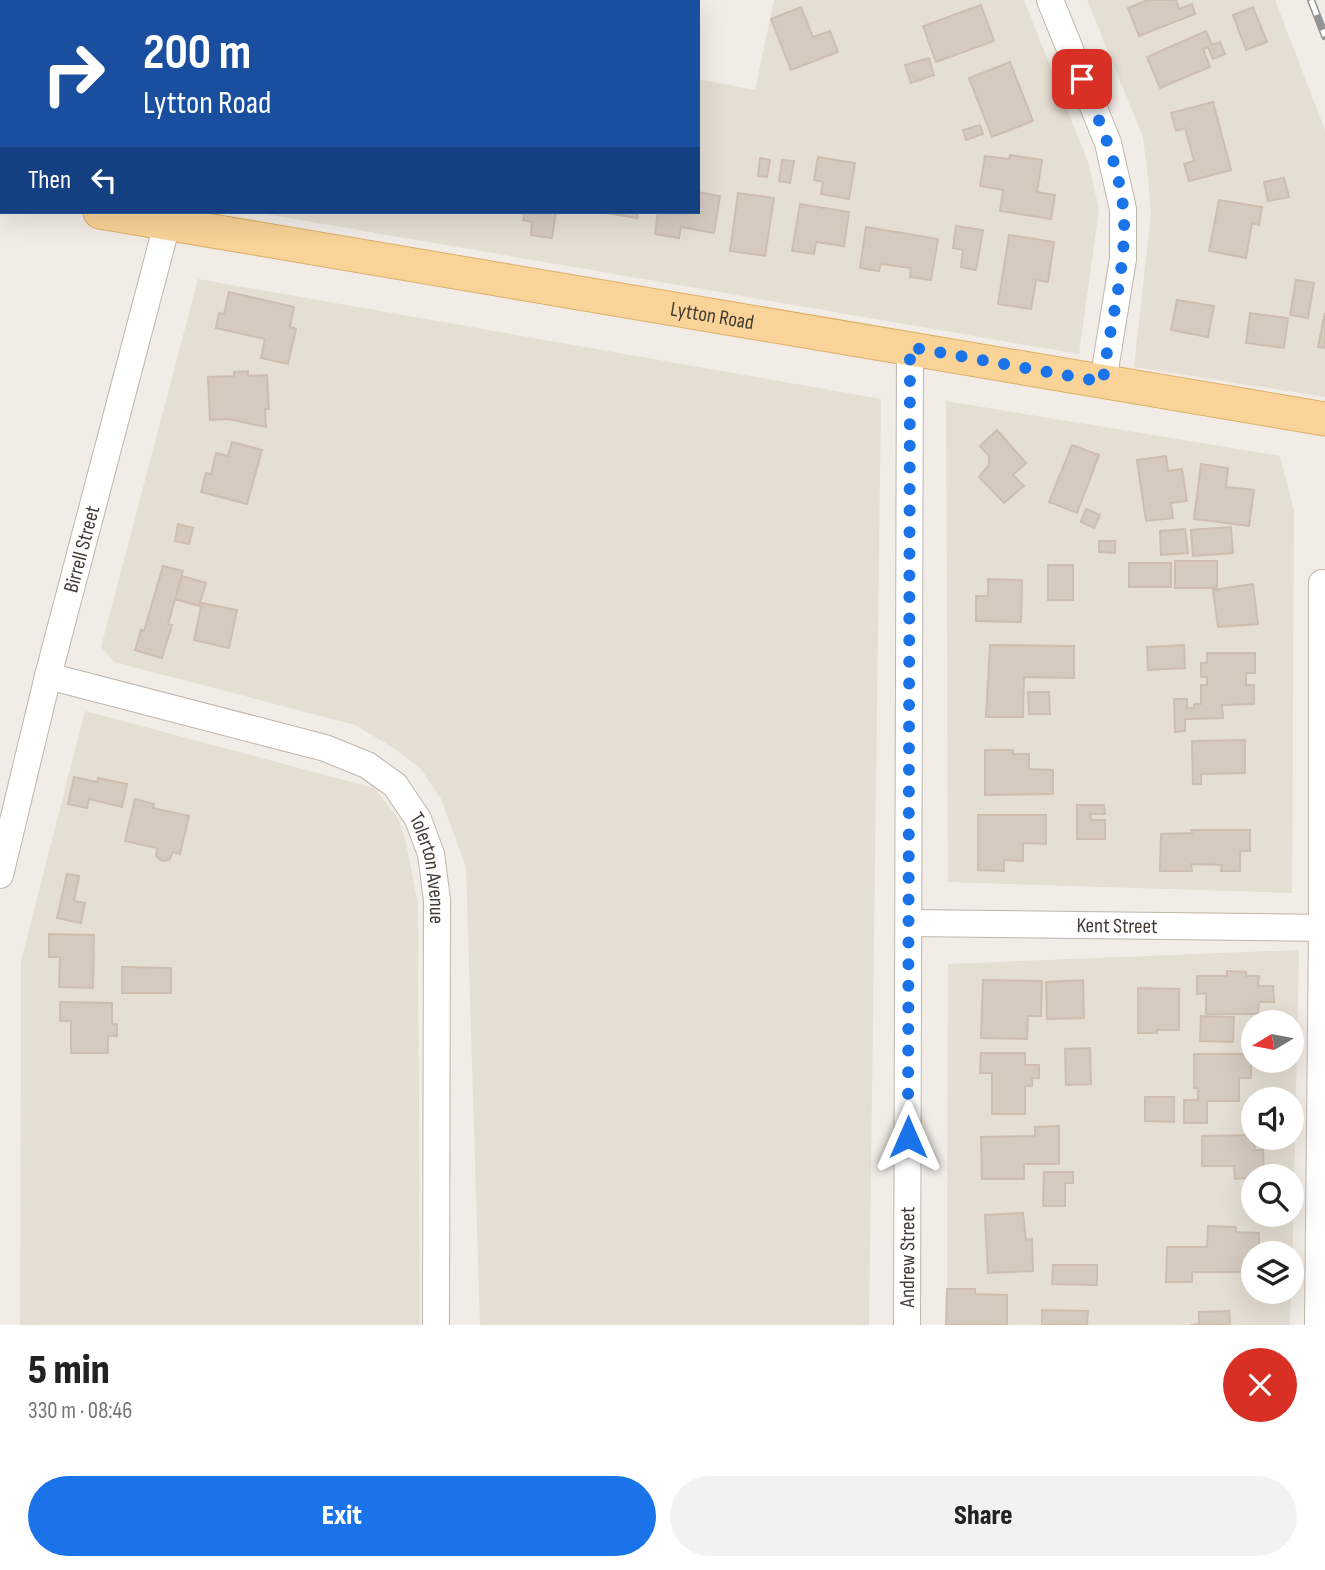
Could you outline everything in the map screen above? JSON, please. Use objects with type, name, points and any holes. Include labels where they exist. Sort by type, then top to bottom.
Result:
[{"type":"main road","name":"Lytton Road","points":[[111,214],[1325,419]]},
{"type":"street","points":[[1050,0],[1108,143],[1123,209],[1122,259],[1103,382]]},
{"type":"street","name":"Birrell Street","points":[[0,875],[48,676],[167,224]]},
{"type":"street","name":"Andrew Street","points":[[907,1325],[910,347]]},
{"type":"street","points":[[1318,1325],[1323,928],[1322,583]]},
{"type":"street","name":"Tolerton Avenue","points":[[48,676],[326,748],[368,765],[395,785],[418,819],[431,854],[437,900],[436,1325]]},
{"type":"street","name":"Kent Street","points":[[909,923],[1323,928]]},
{"type":"shaded area","points":[[774,0],[1024,0],[1088,162],[1099,209],[1079,354],[266,214],[700,214],[700,79],[755,90]]},
{"type":"shaded area","points":[[1087,0],[1275,0],[1325,130],[1325,397],[1134,367],[1151,214],[1143,137]]},
{"type":"shaded area","points":[[198,279],[881,399],[869,1325],[480,1325],[466,867],[441,799],[421,769],[392,747],[355,725],[114,662],[101,647]]},
{"type":"shaded area","points":[[946,401],[1280,456],[1294,511],[1292,893],[948,882]]},
{"type":"shaded area","points":[[85,711],[374,788],[398,818],[406,843],[418,904],[420,1325],[20,1325],[21,961]]},
{"type":"shaded area","points":[[1299,950],[1298,1010],[1241,1010],[1241,1073],[1296,1073],[1296,1087],[1241,1087],[1241,1150],[1295,1150],[1294,1164],[1241,1164],[1241,1227],[1293,1227],[1293,1241],[1241,1241],[1241,1304],[1291,1304],[1290,1325],[947,1325],[948,964]]},
{"type":"building","points":[[1148,0],[1176,0],[1179,9],[1192,4],[1195,14],[1139,36],[1128,8]]},
{"type":"building","points":[[981,5],[994,41],[936,62],[923,26]]},
{"type":"building","points":[[801,7],[813,37],[830,31],[838,52],[791,70],[771,19]]},
{"type":"building","points":[[1253,7],[1267,42],[1246,50],[1233,15]]},
{"type":"building","points":[[1206,31],[1212,45],[1220,42],[1225,54],[1213,59],[1208,47],[1203,49],[1210,67],[1160,88],[1147,57]]},
{"type":"building","points":[[929,58],[934,75],[911,83],[905,65]]},
{"type":"building","points":[[1010,62],[1033,121],[992,137],[969,78]]},
{"type":"building","points":[[1213,102],[1231,170],[1189,181],[1184,164],[1194,161],[1185,128],[1176,131],[1171,113]]},
{"type":"building","points":[[980,125],[983,134],[966,140],[963,130]]},
{"type":"building","points":[[1010,155],[1042,160],[1037,192],[1055,195],[1051,219],[1000,211],[1003,190],[980,186],[985,156],[1009,159]]},
{"type":"building","points":[[818,157],[855,163],[849,199],[821,194],[823,182],[814,180]]},
{"type":"building","points":[[760,158],[770,160],[767,177],[758,176]]},
{"type":"building","points":[[782,160],[794,161],[790,183],[779,181]]},
{"type":"building","points":[[1284,178],[1289,197],[1268,201],[1264,182]]},
{"type":"building","points":[[700,192],[720,196],[714,233],[681,227],[679,238],[655,234],[658,214],[700,214]]},
{"type":"building","points":[[738,193],[774,198],[765,256],[730,251]]},
{"type":"building","points":[[1219,200],[1262,207],[1259,225],[1252,223],[1246,258],[1209,251]]},
{"type":"building","points":[[800,204],[849,212],[844,246],[816,242],[814,254],[792,251]]},
{"type":"building","points":[[524,214],[556,214],[552,238],[531,235],[532,222],[523,220]]},
{"type":"building","points":[[613,214],[638,214],[637,218]]},
{"type":"building","points":[[956,226],[983,230],[976,270],[961,267],[963,250],[953,248]]},
{"type":"building","points":[[866,227],[938,239],[931,280],[910,277],[911,268],[881,264],[879,271],[860,268]]},
{"type":"building","points":[[1009,235],[1054,242],[1048,282],[1036,280],[1031,309],[998,304]]},
{"type":"building","points":[[1296,280],[1314,283],[1308,318],[1290,315]]},
{"type":"building","points":[[229,292],[294,307],[290,327],[296,329],[288,364],[261,358],[265,339],[216,328],[219,313],[224,314]]},
{"type":"building","points":[[1177,300],[1214,306],[1208,337],[1171,330]]},
{"type":"building","points":[[1250,313],[1288,318],[1284,348],[1246,343]]},
{"type":"building","points":[[1325,313],[1325,348],[1318,347]]},
{"type":"building","points":[[248,371],[248,376],[267,375],[269,409],[265,409],[266,427],[228,419],[210,420],[208,377],[234,376],[234,372]]},
{"type":"building","points":[[997,430],[1026,463],[1013,475],[1024,486],[1004,503],[979,477],[989,465],[989,456],[980,446]]},
{"type":"building","points":[[232,442],[262,450],[247,504],[201,492],[206,473],[211,474],[216,453],[228,456]]},
{"type":"building","points":[[1072,445],[1099,455],[1077,513],[1049,502]]},
{"type":"building","points":[[1166,456],[1168,471],[1182,469],[1187,501],[1171,503],[1173,518],[1146,521],[1137,460]]},
{"type":"building","points":[[1201,464],[1228,468],[1226,487],[1254,490],[1249,526],[1194,519]]},
{"type":"building","points":[[1086,509],[1100,515],[1094,528],[1081,522]]},
{"type":"building","points":[[178,524],[193,528],[189,544],[175,541]]},
{"type":"building","points":[[1231,527],[1233,553],[1193,556],[1191,530]]},
{"type":"building","points":[[1185,529],[1188,553],[1161,555],[1160,531]]},
{"type":"building","points":[[1099,541],[1115,541],[1115,553],[1099,552]]},
{"type":"building","points":[[1175,561],[1217,561],[1217,588],[1175,588]]},
{"type":"building","points":[[1129,563],[1171,563],[1171,587],[1129,587]]},
{"type":"building","points":[[1048,565],[1073,565],[1073,600],[1048,600]]},
{"type":"building","points":[[163,566],[183,571],[168,624],[172,625],[162,658],[135,650],[141,630],[144,631]]},
{"type":"building","points":[[182,576],[206,583],[199,606],[175,599]]},
{"type":"building","points":[[988,579],[1022,580],[1021,622],[976,621],[976,596],[988,596]]},
{"type":"building","points":[[1253,584],[1258,624],[1218,627],[1213,590]]},
{"type":"building","points":[[202,603],[237,610],[229,648],[194,640]]},
{"type":"building","points":[[990,645],[1074,646],[1074,678],[1024,677],[1023,717],[986,717]]},
{"type":"building","points":[[1184,645],[1185,668],[1148,670],[1147,647]]},
{"type":"building","points":[[1207,653],[1255,653],[1255,673],[1246,673],[1246,685],[1254,685],[1254,704],[1222,705],[1223,718],[1185,719],[1185,731],[1175,732],[1174,699],[1187,699],[1187,708],[1201,704],[1201,685],[1207,685],[1207,677],[1201,677],[1201,663],[1207,663]]},
{"type":"building","points":[[1028,692],[1049,692],[1050,714],[1029,714]]},
{"type":"building","points":[[1245,740],[1245,773],[1201,774],[1201,784],[1193,784],[1192,741]]},
{"type":"building","points":[[985,750],[1013,750],[1013,754],[1029,754],[1029,769],[1053,770],[1053,794],[985,795]]},
{"type":"building","points":[[74,777],[97,782],[98,778],[127,784],[122,807],[89,799],[87,808],[68,804]]},
{"type":"building","points":[[135,799],[154,804],[153,808],[189,816],[180,854],[173,852],[169,860],[162,861],[156,856],[157,848],[125,841]]},
{"type":"building","points":[[1077,805],[1104,805],[1105,814],[1090,814],[1091,820],[1105,820],[1105,839],[1077,839]]},
{"type":"building","points":[[978,815],[1046,815],[1046,844],[1023,843],[1023,861],[1004,860],[1004,871],[978,870]]},
{"type":"building","points":[[1191,830],[1250,830],[1250,851],[1240,851],[1240,871],[1221,871],[1222,865],[1191,864],[1192,871],[1160,871],[1161,834],[1192,833]]},
{"type":"building","points":[[67,874],[79,876],[74,901],[85,903],[81,923],[57,918]]},
{"type":"building","points":[[49,934],[94,935],[93,988],[59,987],[60,957],[49,957]]},
{"type":"building","points":[[122,967],[171,968],[171,993],[122,993]]},
{"type":"building","points":[[1227,971],[1259,976],[1258,986],[1273,986],[1274,1002],[1259,1002],[1258,1010],[1241,1010],[1241,1014],[1206,1014],[1206,993],[1197,994],[1197,976],[1227,976]]},
{"type":"building","points":[[983,980],[1042,981],[1041,1016],[1028,1016],[1027,1039],[981,1038]]},
{"type":"building","points":[[1083,980],[1084,1018],[1047,1019],[1046,982]]},
{"type":"building","points":[[1138,988],[1179,989],[1179,1030],[1138,1033]]},
{"type":"building","points":[[60,1002],[112,1003],[112,1024],[117,1024],[117,1036],[108,1036],[108,1053],[71,1053],[71,1021],[60,1021]]},
{"type":"building","points":[[1201,1016],[1234,1017],[1233,1042],[1200,1041]]},
{"type":"building","points":[[1090,1048],[1091,1084],[1066,1085],[1065,1049]]},
{"type":"building","points":[[981,1053],[1025,1053],[1025,1065],[1039,1065],[1039,1078],[1032,1078],[1032,1086],[1025,1086],[1025,1114],[992,1114],[992,1073],[980,1073]]},
{"type":"building","points":[[1194,1054],[1241,1054],[1241,1073],[1251,1073],[1251,1078],[1239,1078],[1239,1101],[1207,1101],[1207,1123],[1184,1123],[1184,1100],[1198,1100],[1198,1088],[1194,1088]]},
{"type":"building","points":[[1145,1097],[1174,1097],[1174,1122],[1145,1121]]},
{"type":"building","points":[[1059,1126],[1059,1164],[1024,1164],[1024,1179],[982,1179],[981,1137],[1035,1136],[1035,1127]]},
{"type":"building","points":[[1241,1135],[1241,1150],[1263,1150],[1264,1164],[1241,1164],[1241,1178],[1235,1179],[1234,1166],[1202,1166],[1202,1136]]},
{"type":"building","points":[[1044,1172],[1073,1172],[1073,1183],[1065,1183],[1065,1206],[1043,1206]]},
{"type":"building","points":[[1023,1213],[1026,1240],[1032,1239],[1033,1271],[988,1273],[985,1215]]},
{"type":"building","points":[[1208,1226],[1236,1227],[1236,1232],[1259,1233],[1259,1241],[1241,1241],[1241,1272],[1192,1272],[1192,1282],[1166,1282],[1167,1247],[1207,1247]]},
{"type":"building","points":[[1053,1265],[1097,1265],[1097,1285],[1052,1284]]},
{"type":"building","points":[[947,1289],[975,1289],[975,1294],[1007,1295],[1007,1325],[946,1325]]},
{"type":"building","points":[[1042,1310],[1088,1311],[1087,1325],[1042,1325]]},
{"type":"building","points":[[1229,1311],[1230,1325],[1191,1325],[1199,1324],[1199,1312]]},
{"type":"railway","points":[[1311,0],[1325,36]]},
{"type":"route","points":[[908,1137],[910,347],[1103,382],[1122,259],[1123,209],[1108,143],[1082,79]]}]
